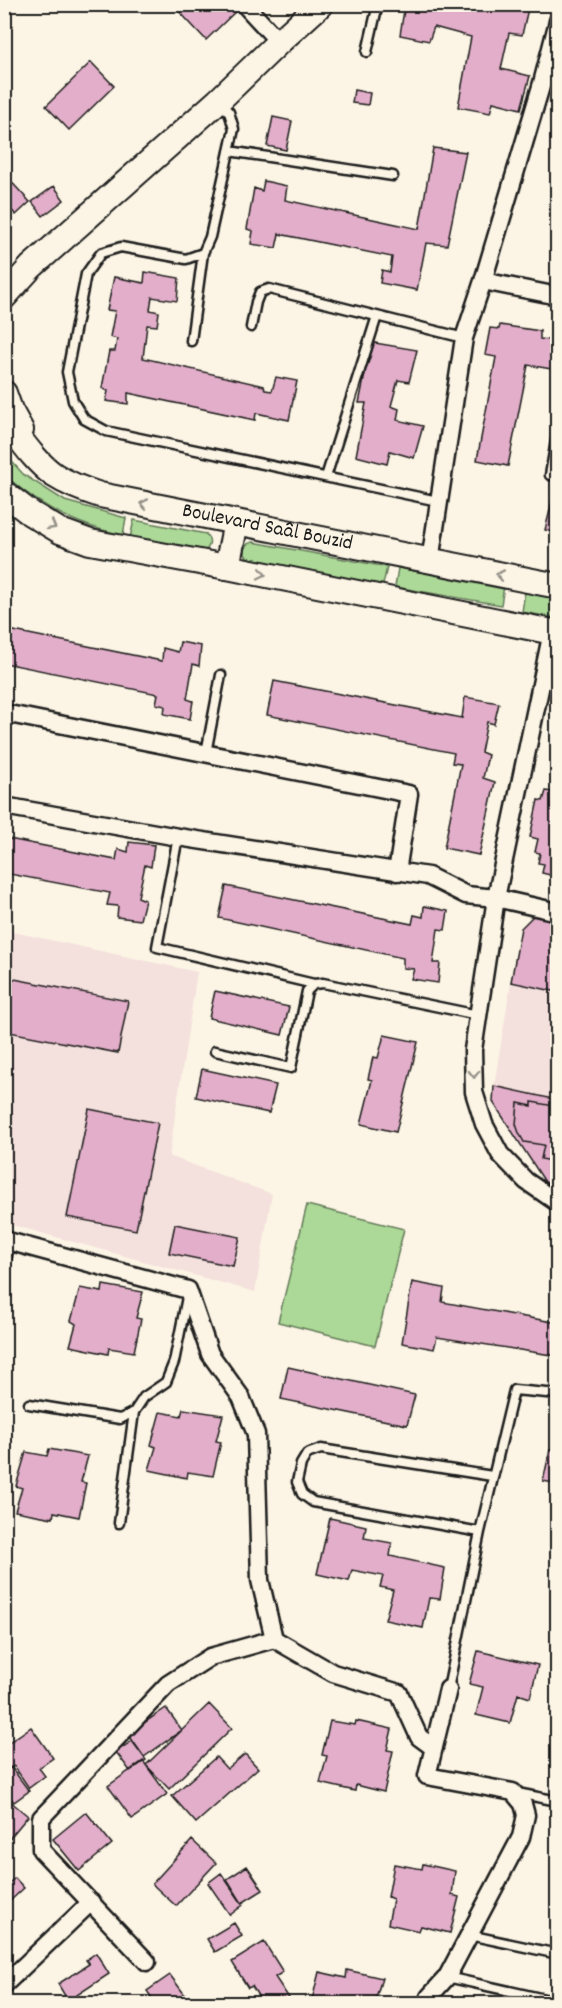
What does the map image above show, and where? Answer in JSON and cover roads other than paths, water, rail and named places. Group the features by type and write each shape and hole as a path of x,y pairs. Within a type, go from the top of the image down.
{"main road":[{"path":"4,297 31,267 218,101 321,4"},
{"path":"4,279 31,267"},
{"path":"4,393 10,410 36,458"},
{"name":"Boulevard Saâl Bouzid","path":"4,418 52,474 76,487 100,495 558,586"},
{"path":"4,493 50,525 90,542 555,633"},
{"path":"226,567 236,522"}],"street":[{"path":"244,4 279,42"},
{"path":"430,561 464,338 542,83 558,21"},
{"path":"483,280 558,296"},
{"path":"555,633 496,898 473,1050 474,1092 484,1124 500,1154 526,1181 558,1203"},
{"path":"4,713 409,794 397,872"},
{"path":"4,806 178,837 428,876 466,895 496,898 558,912"},
{"path":"7,1241 189,1290 210,1354 241,1397 256,1434 260,1580 274,1639"},
{"path":"147,1962 41,1850 41,1818 168,1684 210,1657 274,1639 333,1673 399,1693 419,1737 434,1748"},
{"path":"427,2004 429,1997 447,1977 521,1837 526,1815 523,1804 513,1792 427,1776 448,1689"},
{"path":"4,1985 91,1902"}],"lane":[{"path":"367,52 378,4"},
{"path":"191,342 203,253 210,237 234,129 229,112 218,101"},
{"path":"229,151 393,176"},
{"path":"203,253 186,259 122,247 101,253 86,274 67,372 73,401 84,418 106,431 438,501"},
{"path":"251,327 260,292 269,289 464,338"},
{"path":"326,477 377,316"},
{"path":"550,475 558,429"},
{"path":"206,753 221,675"},
{"path":"178,837 158,947 314,984 323,983 478,1016"},
{"path":"215,1052 291,1068 308,991 314,984"},
{"path":"4,1270 7,1241"},
{"path":"118,1523 134,1412 144,1397 166,1382 174,1362 189,1290"},
{"path":"448,1689 492,1476 514,1390 558,1394"},
{"path":"29,1404 120,1419 134,1412"},
{"path":"480,1532 313,1502 302,1494 297,1482 301,1464 307,1454 321,1449 492,1476"},
{"path":"513,1792 558,1801"},
{"path":"469,1935 558,1954"},
{"path":"447,1977 552,2002"}]}
